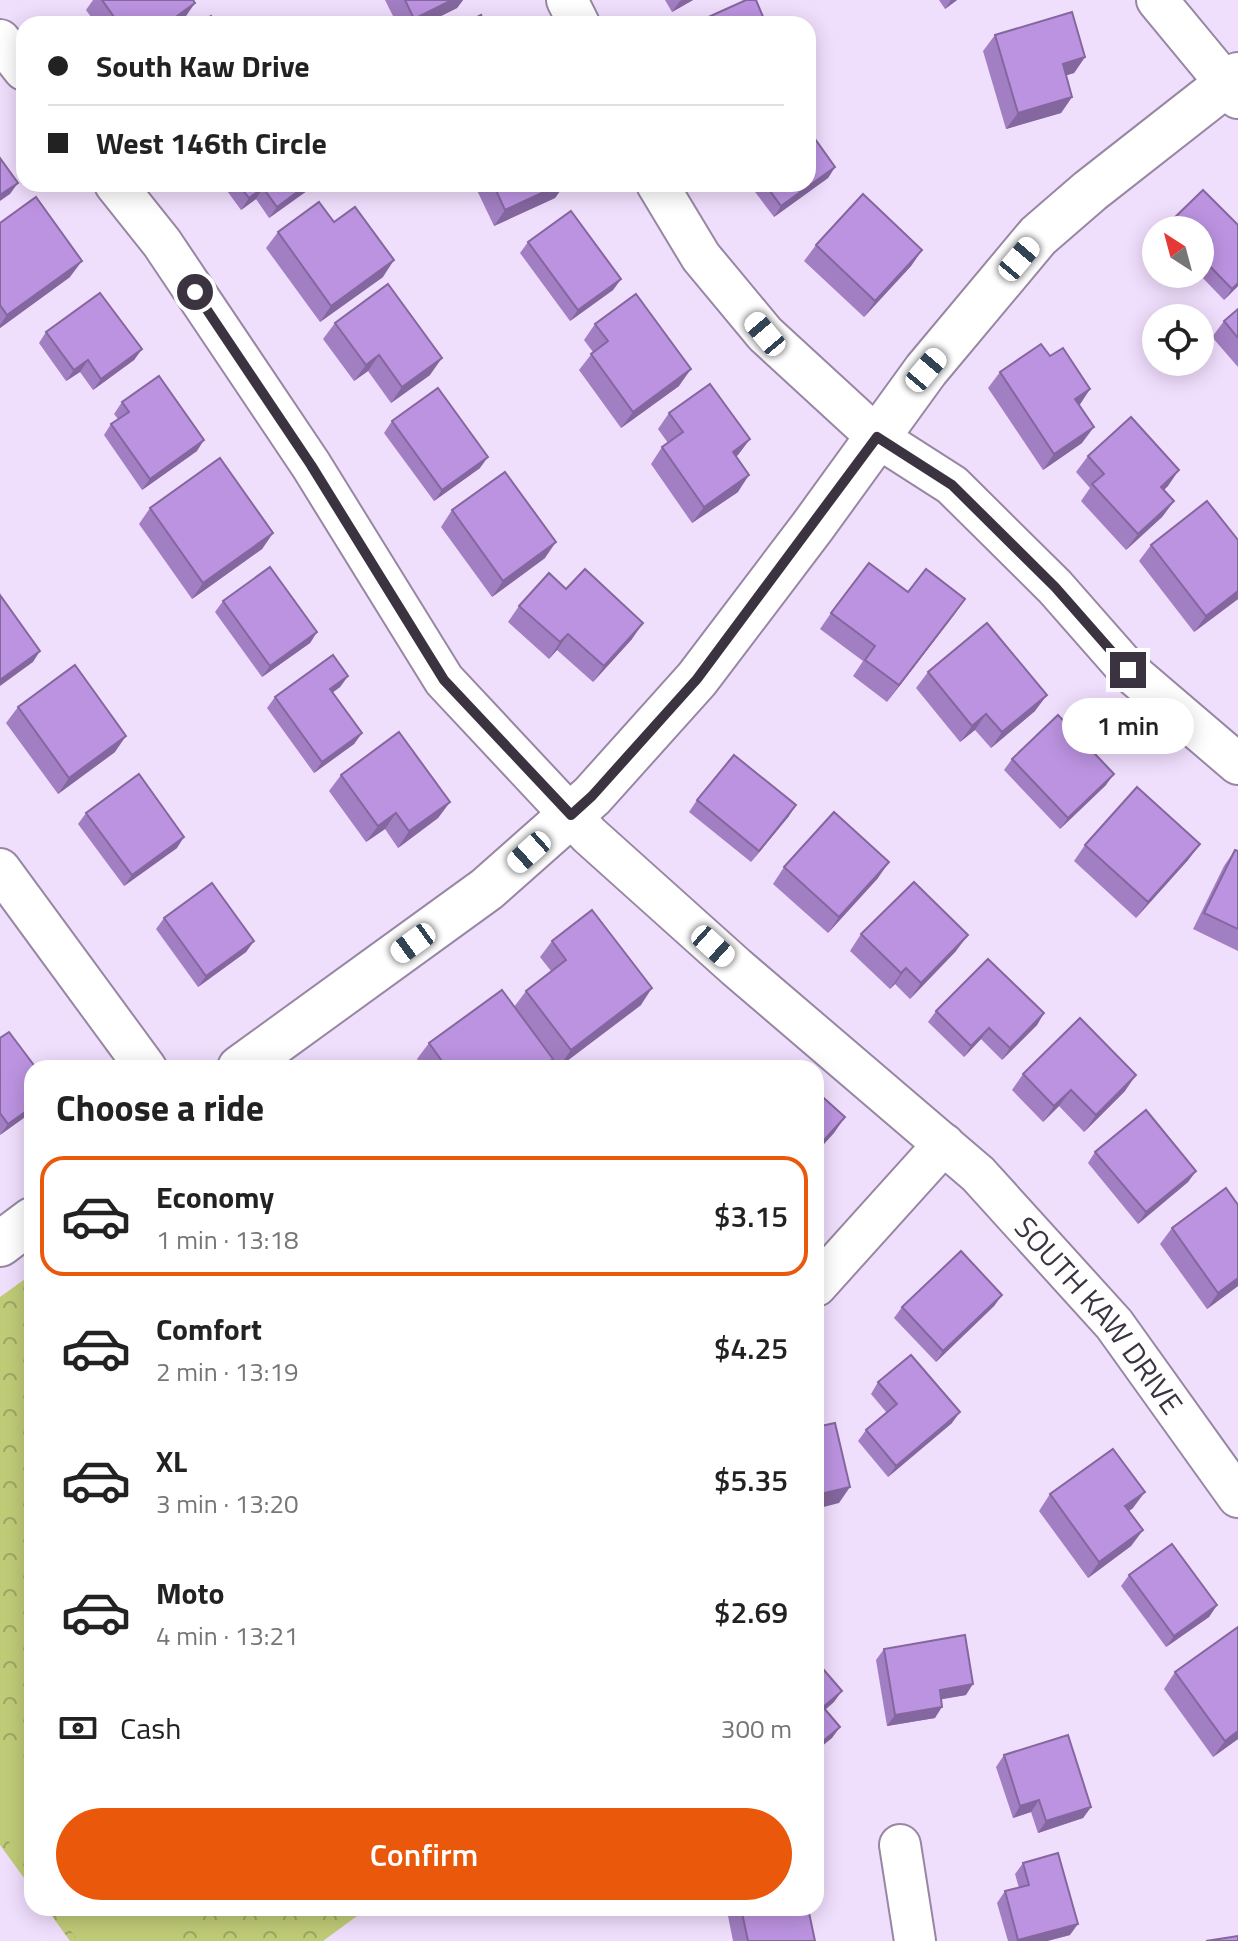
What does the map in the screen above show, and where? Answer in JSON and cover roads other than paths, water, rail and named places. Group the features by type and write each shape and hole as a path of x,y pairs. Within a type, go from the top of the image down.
{"street":[{"path":"251,1060 487,889 592,796 697,679 926,370 1038,236 1090,191 1234,85 1157,0"},
{"path":"0,40 16,60"},
{"name":"SOUTH KAW DRIVE","path":"121,192 162,243 311,465 444,680 589,835 736,967 978,1174 1114,1324 1238,1497"},
{"path":"662,192 701,257 765,334 877,437 952,485 1055,587 1128,670 1238,764"},
{"path":"0,869 140,1060"},
{"path":"824,1277 944,1144"},
{"path":"0,1244 24,1226"},
{"path":"900,1845 915,1941"}]}
